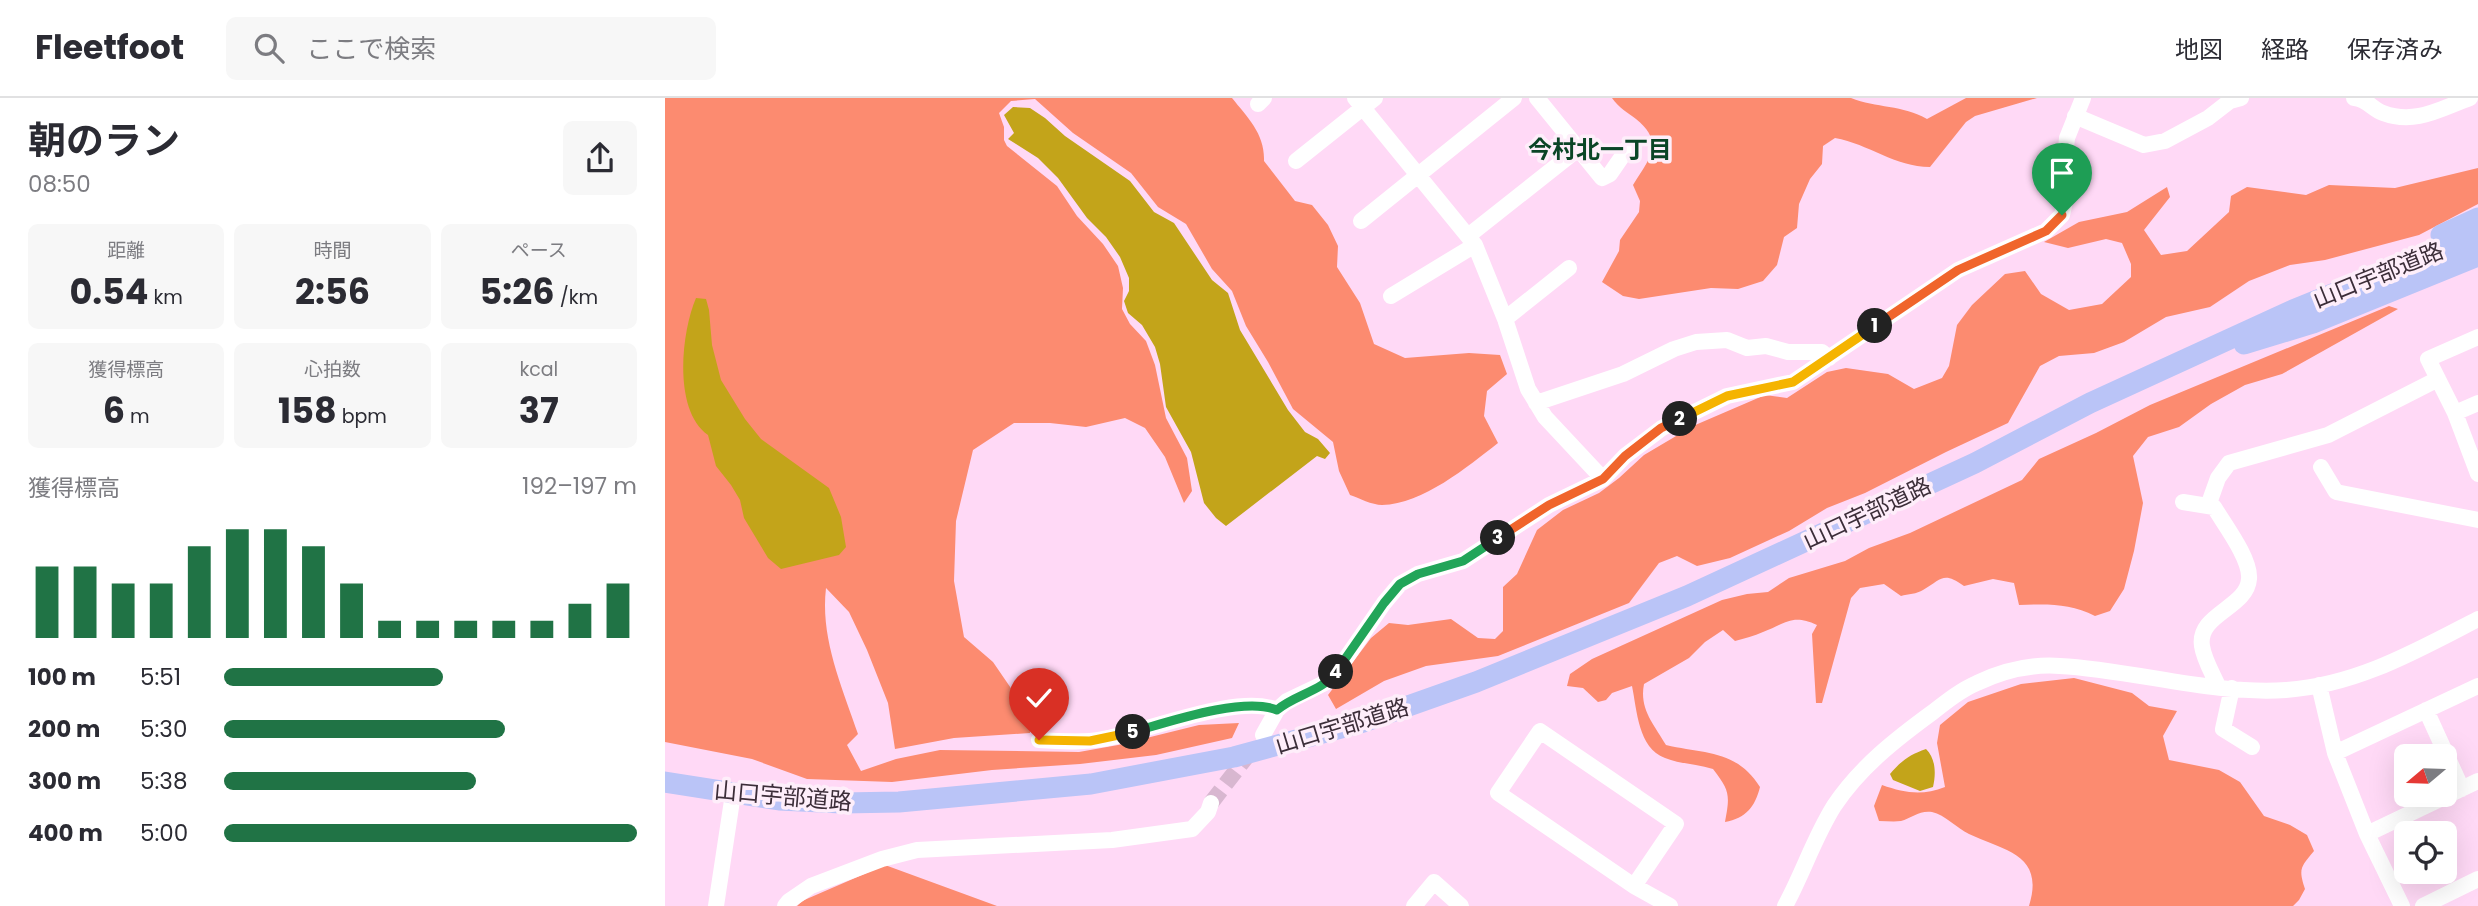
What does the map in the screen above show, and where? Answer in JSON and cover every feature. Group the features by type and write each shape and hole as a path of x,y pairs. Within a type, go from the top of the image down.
{"main road":[{"path":"2293,310 2350,277 2478,218"},
{"name":"山口宇部道路","path":"665,782 779,800 899,802 1091,784 1234,757 1299,740 1420,702 1590,637 1699,591 1975,463 2090,403 2293,310 2478,235"},
{"name":"山口宇部道路","path":"1975,463 2093,415 2242,345 2393,279 2478,247"},
{"path":"2242,345 2313,323 2478,256"}],"street":[{"path":"1361,221 1514,98"},
{"path":"1537,98 1602,178 1611,174 1630,145"},
{"path":"1263,735 1277,710 1287,701 1331,680 1400,584 1418,574 1463,561 1549,505 1603,479 1625,456 1661,428 1727,396 1793,382 1958,270 2046,231 2062,215 2066,197 2064,169 2067,138 2083,98"},
{"path":"2075,116 2144,145 2165,141 2208,118 2230,101 2241,98"},
{"path":"2354,98 2363,99 2379,112 2412,119 2470,98"},
{"path":"1296,161 1364,101 1416,175 1472,240 1505,319 1528,389 1545,417 1603,479"},
{"path":"1391,296 1472,240 1579,149"},
{"path":"1505,319 1569,268"},
{"path":"2478,337 2428,359 2455,414 2478,474"},
{"path":"1537,403 1623,374 1674,349 1696,342 1727,340 1747,348 1766,346 1788,352 1822,352 1829,358"},
{"path":"2208,506 2218,478 2229,463 2328,435 2438,379"},
{"path":"2455,414 2478,403"},
{"path":"2321,467 2336,492 2478,520"},
{"path":"2183,502 2214,507 2244,558 2249,581 2241,595 2208,625 2203,634 2204,652 2225,687 2223,729 2252,747"},
{"path":"1785,906 1821,829 1851,783 1871,761 1909,730 1974,684 2014,670 2058,666 2225,687 2286,690 2356,677 2397,662 2478,619"},
{"path":"2319,685 2335,753 2367,834 2402,906"},
{"path":"2335,753 2478,685"},
{"path":"1039,740 1107,739 1184,718 1253,704 1277,710"},
{"path":"2426,710 2462,789"},
{"path":"1634,886 1675,824 1540,732 1498,793 1634,886 1670,906"},
{"path":"2367,834 2478,782"},
{"path":"716,906 733,794"},
{"path":"785,906 811,886 882,859 917,850 1112,840 1192,829 1208,812 1211,803"},
{"path":"2423,906 2478,879"},
{"path":"1414,906 1434,882 1461,906"}],"shaded area":[{"path":"665,98 1232,98 1259,134 1264,161 1295,201 1312,205 1328,225 1338,246 1337,267 1360,303 1374,344 1405,358 1469,353 1500,355 1507,374 1487,391 1484,416 1498,443 1444,483 1413,498 1382,505 1350,495 1339,471 1333,442 1293,409 1246,326 1232,291 1212,269 1186,224 1158,207 1131,173 1073,133 1035,99 1011,101 999,113 1007,146 1057,186 1077,216 1103,244 1118,266 1123,288 1122,309 1130,324 1146,341 1155,365 1166,418 1187,458 1192,491 1184,503 1165,457 1145,428 1125,418 1086,427 1014,423 973,450 956,521 954,581 964,637 993,662 1030,716 1030,733 954,738 895,749 888,703 867,650 849,612 826,588 829,644 858,734 847,745 861,771 896,759 940,750 1079,752 1199,725 1239,723 1232,738 1156,755 892,782 807,779 752,759 665,742"},
{"path":"1612,98 1851,98 1909,111 1927,119 1966,98 2037,98 1975,116 1966,122 1930,167 1905,163 1835,138 1823,146 1822,164 1810,179 1799,204 1797,228 1784,237 1777,265 1763,281 1738,289 1711,288 1639,299 1623,296 1602,282 1619,251 1620,240 1639,212 1640,201 1633,185 1648,159 1652,144 1645,128"},
{"path":"1013,107 1030,108 1045,118 1065,136 1130,181 1154,212 1174,223 1212,280 1228,293 1240,330 1288,410 1305,432 1318,439 1330,453 1325,459 1317,456 1226,526 1216,518 1204,503 1191,452 1166,407 1155,347 1142,325 1128,313 1124,301 1129,291 1129,278 1120,257 1058,178 1038,158 1008,139 1014,133 1004,115"},
{"path":"2478,168 2478,204 2419,235 2325,260 2290,265 2249,281 2210,307 2166,317 2124,342 2094,353 2059,356 2040,366 2008,423 1865,493 1827,508 1789,531 1730,558 1697,566 1677,556 1659,563 1629,603 1498,656 1426,666 1384,681 1336,709 1328,695 1371,638 1389,623 1408,625 1451,619 1478,638 1495,639 1503,631 1503,587 1517,574 1537,530 1563,510 1599,493 1644,455 1693,426 1765,395 1787,398 1827,372 1846,368 1888,374 1914,389 1942,378 1949,366 1957,325 1972,305 2005,274 2025,271 2041,294 2069,310 2102,304 2131,277 2131,264 2122,243 2106,239 2068,248 2044,242 2079,222 2127,212 2167,187 2170,197 2144,230 2161,255 2187,251 2229,212 2231,196 2247,187 2306,195 2329,185 2395,188"},
{"path":"696,298 706,299 712,345 721,380 745,419 761,439 829,488 841,517 846,547 839,555 781,569 768,558 744,518 740,500 716,466 708,435 697,424 689,408 685,390 684,350"},
{"path":"2389,306 2398,309 2282,374 2245,385 2211,404 2179,427 2148,437 2133,456 2143,503 2134,551 2124,589 2110,611 2095,616 2067,607 2019,605 2014,583 1993,579 1964,586 1943,578 1921,591 1901,596 1884,584 1860,588 1851,598 1822,703 1816,703 1812,634 1817,625 1801,620 1789,621 1735,641 1723,630 1705,642 1689,658 1644,684 1646,709 1666,745 1707,752 1730,760 1751,775 1760,787 1752,806 1739,818 1725,822 1727,794 1713,769 1665,758 1649,746 1640,727 1632,686 1612,693 1606,700 1598,702 1583,688 1567,686 1570,674 1592,659 1722,600 1768,592 1789,578 1845,561 1869,548 1910,533 2022,480 2039,459 2150,405"},
{"path":"2074,678 2132,693 2149,706 2177,711 2163,736 2169,760 2219,770 2240,782 2264,816 2290,825 2307,835 2314,851 2302,868 2305,889 2293,906 2029,906 2031,875 2027,865 2008,851 1969,834 1932,812 1920,813 1901,821 1879,821 1874,806 1882,785 1913,792 1929,792 1945,787 1937,743 1940,725 1968,702 2021,684"},
{"path":"1926,749 1932,757 1934,767 1933,787 1920,791 1893,780 1890,774 1898,765"},
{"path":"885,865 997,906 797,906 802,901"}],"tunnel":[{"path":"1211,803 1251,751"}],"district":[{"name":"今村北一丁目","path":"1600,150"}],"route":[{"path":"1039,740 1107,739 1184,718 1253,704 1277,710 1287,701 1331,680 1400,584 1418,574 1463,561 1549,505 1603,479 1625,456 1661,428 1727,396 1793,382 1958,270 2046,231 2062,215"}]}
